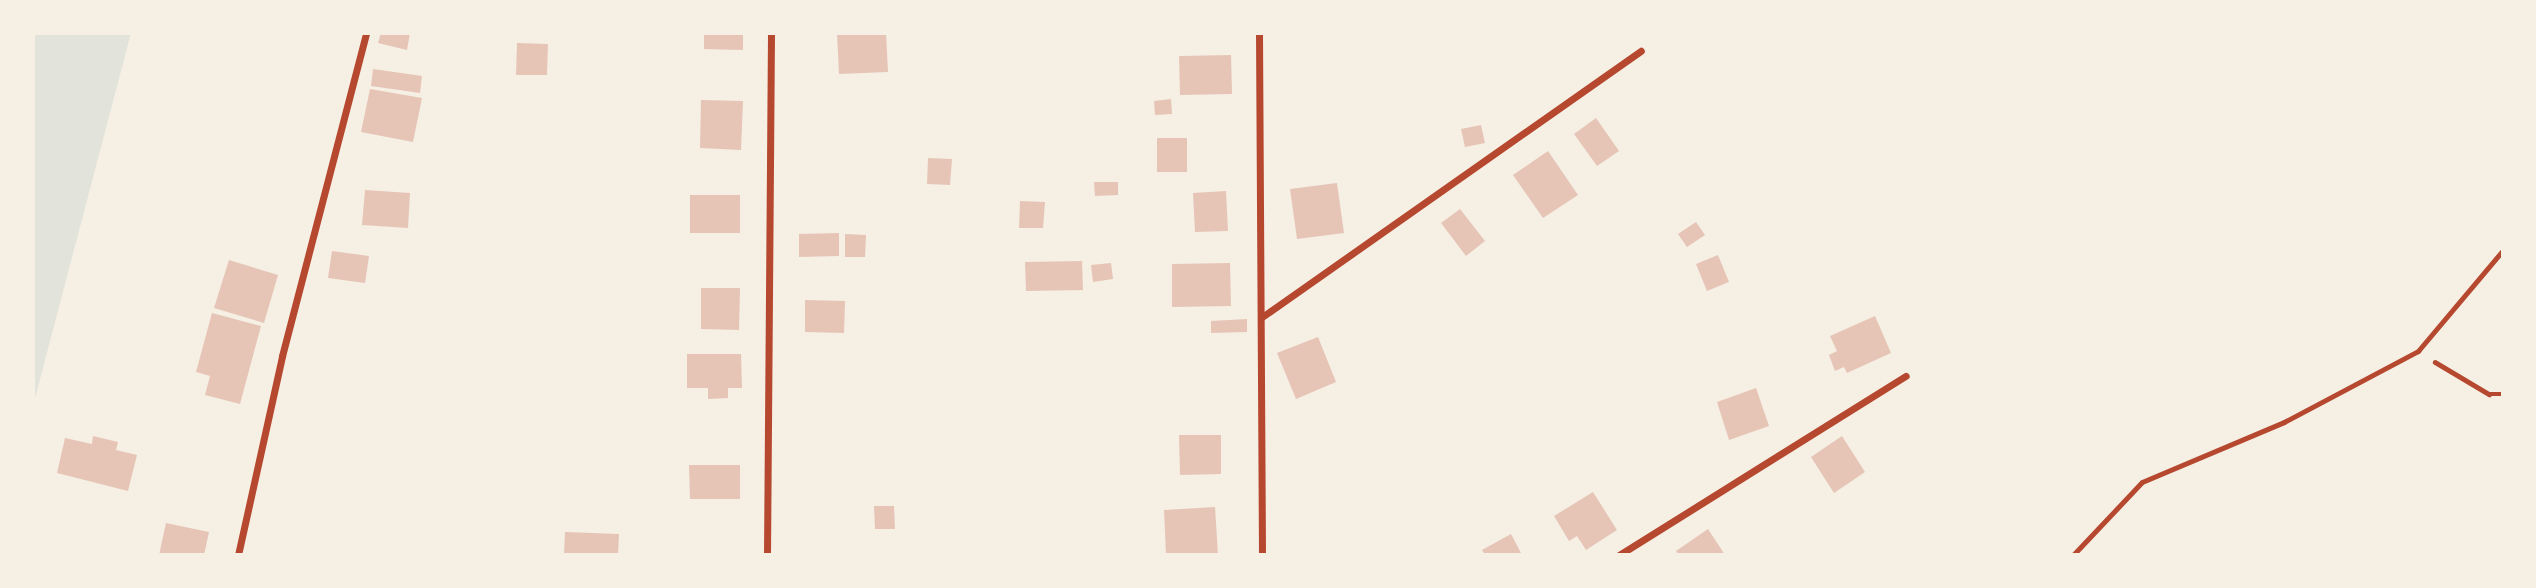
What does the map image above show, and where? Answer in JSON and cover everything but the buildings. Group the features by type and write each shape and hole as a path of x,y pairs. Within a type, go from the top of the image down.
{"street":[{"path":"238,555 282,356 366,33"},
{"path":"767,555 771,33"},
{"path":"1259,33 1262,555"},
{"path":"1262,317 1641,51"},
{"path":"1619,555 1906,376"}],"lane":[{"path":"2073,555 2142,482 2284,422 2418,351 2503,250"}],"path":[{"path":"2418,351 2489,394 2503,394"}],"shaded area":[{"path":"33,33 131,33 33,406"}]}
